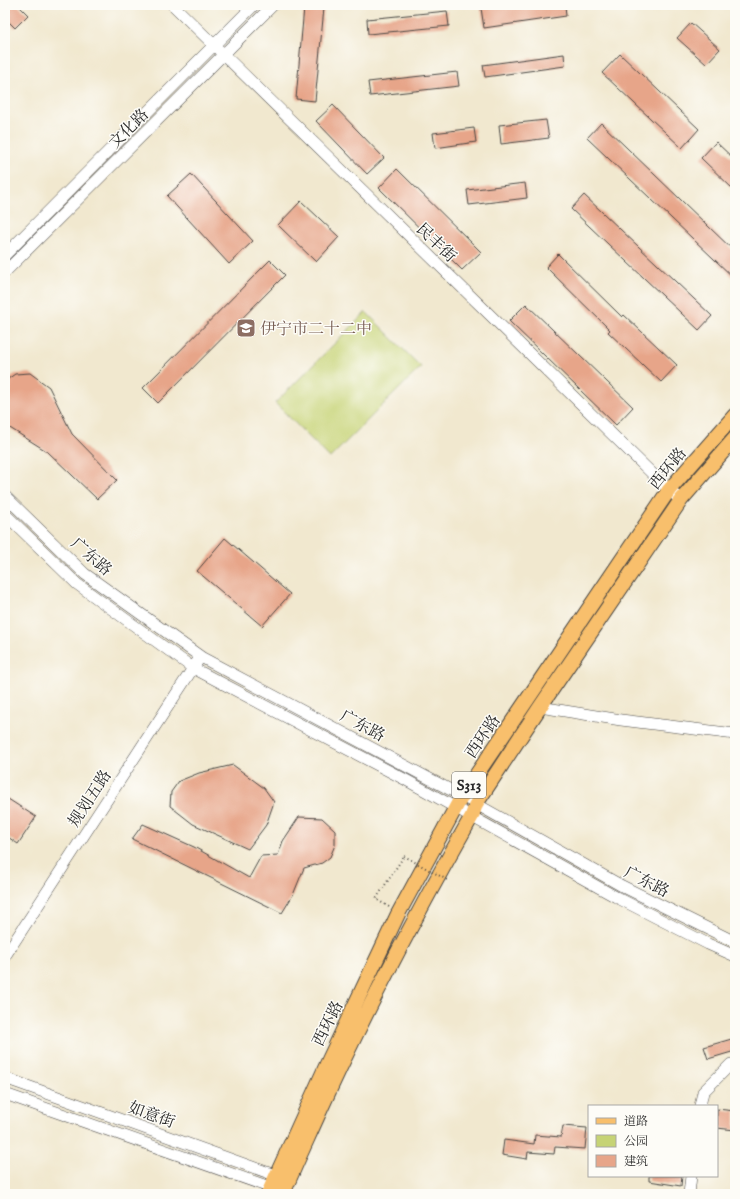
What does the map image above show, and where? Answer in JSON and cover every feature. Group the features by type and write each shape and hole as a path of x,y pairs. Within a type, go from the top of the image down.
{"main road":[{"name":"西环路","path":"271,1185 398,914 459,802 669,490 735,415"},
{"name":"西环路","path":"285,1189 340,1067 379,987 412,921 474,810 540,707 681,500 735,438"}],"street":[{"name":"民丰街","path":"173,5 669,490 681,500"},
{"name":"文化路","path":"5,255 254,5"},
{"name":"文化路","path":"5,272 273,5"},
{"name":"广东路","path":"5,496 85,574 201,657 459,802 735,942"},
{"name":"广东路","path":"5,514 77,584 193,668 459,802"},
{"name":"规划五路","path":"5,956 201,657"},
{"path":"540,707 621,720 735,734"},
{"name":"广东路","path":"474,810 616,897 708,944 735,956"},
{"path":"700,1105 703,1092 731,1064 735,1064"},
{"name":"如意街","path":"5,1078 271,1185"},
{"name":"如意街","path":"5,1094 285,1189"},
{"path":"689,1194 691,1177"}],"path":[{"path":"376,899 404,856 449,881"}],"green space":[{"path":"366,312 421,367 330,458 275,403"}],"building":[{"path":"5,5 18,5 28,15 15,28 5,18"},
{"path":"502,5 565,5 566,16 484,28 481,8"},
{"path":"304,7 324,8 315,101 296,99"},
{"path":"447,11 449,26 368,34 367,19"},
{"path":"691,23 720,49 706,64 677,38"},
{"path":"564,54 565,66 485,77 483,65"},
{"path":"620,54 699,129 682,148 602,73"},
{"path":"457,72 459,86 370,96 368,82"},
{"path":"333,105 384,158 367,174 316,121"},
{"path":"546,120 549,138 501,144 499,125"},
{"path":"601,123 735,252 735,279 587,138"},
{"path":"474,128 476,142 435,148 433,133"},
{"path":"716,142 735,160 735,191 701,158"},
{"path":"397,169 481,252 462,270 379,188"},
{"path":"191,174 253,241 229,264 167,196"},
{"path":"525,183 527,198 469,205 467,190"},
{"path":"584,195 712,316 699,330 571,209"},
{"path":"301,201 339,237 316,262 278,225"},
{"path":"558,254 622,317 624,315 677,365 661,382 608,332 610,330 546,267"},
{"path":"270,260 285,275 158,403 143,388"},
{"path":"526,304 633,407 616,425 509,321"},
{"path":"30,373 49,387 72,434 117,480 97,499 48,452 5,425 5,381 15,374"},
{"path":"225,538 290,594 262,626 197,571"},
{"path":"233,765 264,788 274,802 266,825 248,849 193,824 170,806 171,792 179,781 199,773"},
{"path":"5,797 36,817 18,844 5,835"},
{"path":"299,817 322,818 335,830 335,845 330,857 322,863 304,868 293,895 282,913 132,839 143,824 194,847 249,878 261,856 278,855 283,841"},
{"path":"735,1038 735,1051 708,1059 704,1047"},
{"path":"718,1109 735,1111 735,1130 718,1128"},
{"path":"563,1126 587,1128 585,1149 555,1147 554,1154 528,1152 527,1159 502,1155 504,1140 534,1144 535,1135 561,1137"},
{"path":"649,1177 682,1177 681,1186 649,1181"}],"place":[{"name":"伊宁市二十二中","path":"246,328"}]}
